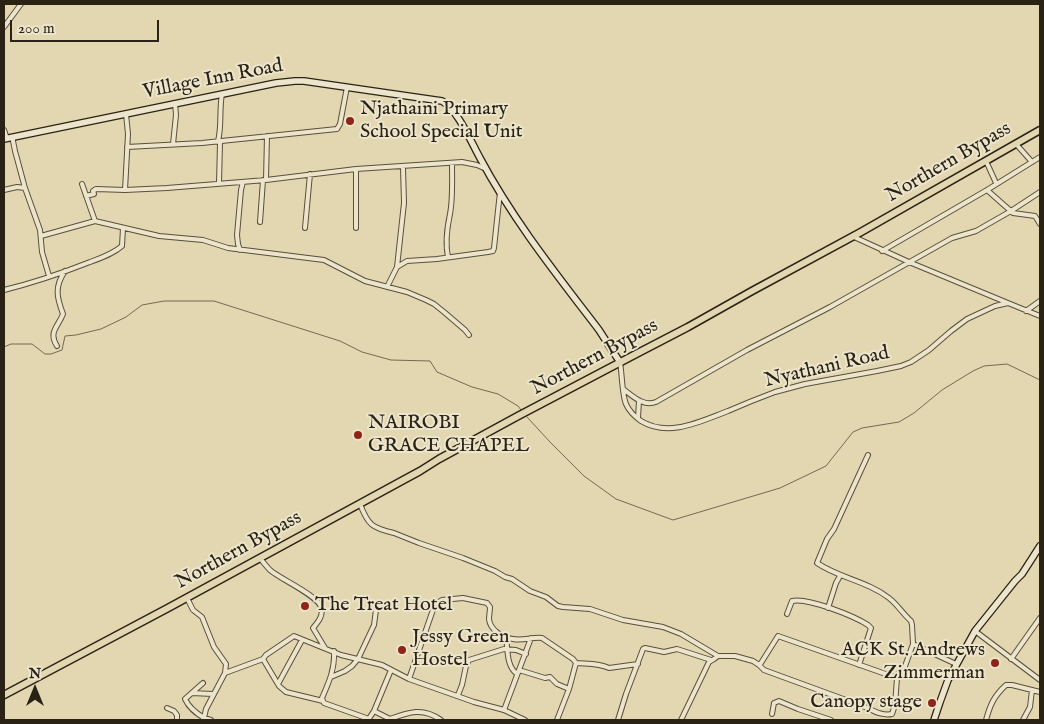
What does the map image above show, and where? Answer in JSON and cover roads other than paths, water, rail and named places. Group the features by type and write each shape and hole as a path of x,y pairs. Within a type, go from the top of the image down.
{"main road":[{"name":"Northern Bypass","path":"4,695 688,327 1040,130"}],"street":[{"path":"4,27 20,4"},
{"name":"Village Inn Road","path":"8,138 175,103 295,81 438,100 453,110 486,169 536,247 600,332 620,362"},
{"path":"127,147 218,141 337,129 340,124 347,87"},
{"path":"219,183 220,143 218,141 222,94"},
{"path":"173,144 176,115 175,103"},
{"path":"125,190 128,134 126,114"},
{"path":"4,130 13,146 41,236 42,252 49,276"},
{"path":"260,222 265,180 266,136"},
{"path":"1016,144 1032,162"},
{"path":"882,251 1040,157"},
{"path":"986,161 996,183"},
{"path":"448,257 446,247 450,213 452,163"},
{"path":"86,196 94,194 93,191 96,189 167,188 265,180 356,169 468,163 486,169"},
{"path":"397,267 404,203 403,167"},
{"path":"356,169 356,228"},
{"path":"305,228 310,174"},
{"path":"240,250 237,235 243,182"},
{"path":"82,184 95,221"},
{"path":"4,190 17,187 25,188"},
{"path":"987,190 1014,213 1034,216 1040,224"},
{"path":"387,286 401,263 493,250 500,192"},
{"path":"623,389 639,401 649,404 656,402 952,238 976,231 1040,192"},
{"path":"41,236 95,221 168,237 204,240 240,250 324,260 365,281 407,292 434,304 469,335"},
{"path":"4,290 26,285 116,251 122,246 123,228"},
{"path":"853,236 882,251 1040,316"},
{"path":"57,346 53,340 53,333 63,314 57,287 65,271"},
{"path":"1026,311 1040,301"},
{"name":"Nyathani Road","path":"638,418 660,428 669,429 691,425 782,390 901,366 919,358 967,319 995,306 1008,303"},
{"path":"620,362 624,400 638,418"},
{"path":"638,418 639,401"},
{"path":"681,720 709,662 718,656 736,656 754,661 764,670 881,714 892,714 895,705 896,678 899,672 904,669 913,644 912,625 889,598 867,585 840,576 818,564 817,561 868,455"},
{"path":"360,504 366,520 375,527 477,564 512,579 524,588 540,594 558,606 590,609 623,620 662,627 681,634 718,656"},
{"path":"934,720 948,680 975,631 1022,574 1040,546"},
{"path":"260,558 270,570 315,599 321,606 322,615 313,628 325,648"},
{"path":"828,608 840,576"},
{"path":"187,598 193,610 202,618 214,647 226,664 226,673 213,694 204,718"},
{"path":"409,679 435,604 463,598 487,603 490,607 489,621 500,634 506,637 513,639 542,638 576,663 595,664 608,668 638,664"},
{"path":"787,614 792,601 801,600 828,608 868,625 871,628 859,665"},
{"path":"330,677 352,666 358,659 374,625 376,610"},
{"path":"1011,659 1040,618"},
{"path":"975,631 1040,680"},
{"path":"226,673 263,659 294,636 342,655 382,665 409,679 443,692 504,710 525,720"},
{"path":"759,665 778,636 896,678"},
{"path":"506,637 509,663 512,670 544,678 550,677 557,684 569,689"},
{"path":"504,710 532,638"},
{"path":"278,684 302,640"},
{"path":"913,644 956,664"},
{"path":"618,720 642,651 645,648 664,652 677,649 711,660"},
{"path":"458,696 466,666 470,660 498,651 516,650 526,654"},
{"path":"323,702 322,698 334,663 334,651"},
{"path":"263,659 278,684 286,692 323,702 369,720 391,670"},
{"path":"557,720 569,689 576,663"},
{"path":"202,683 184,699 194,712 211,720"},
{"path":"986,720 990,704 1006,685 1012,684 1040,692"},
{"path":"1023,720 1030,707 1032,690"},
{"path":"192,693 213,694"},
{"path":"772,714 774,704 779,701 831,720"},
{"path":"167,708 177,714 177,720"},
{"path":"374,711 391,720 412,711 423,712 441,720"}],"waterway":[{"path":"4,347 11,344 32,344 45,354 51,354 62,350 65,336 101,329 126,317 142,305 164,301 214,301 340,341 362,352 391,360 430,361 437,372 472,387 498,394 518,406 521,410"},
{"path":"527,417 584,476 616,499 673,520 780,488 826,466 853,432 862,428 899,422 914,413 942,390 984,366 1007,364 1040,380"}],"place":[{"name":"Njathaini Primary School Special Unit","path":"350,121"},
{"name":"NAIROBI GRACE CHAPEL","path":"358,435"},
{"name":"The Treat Hotel","path":"305,606"},
{"name":"Jessy Green Hostel","path":"402,650"},
{"name":"ACK St. Andrews Zimmerman","path":"995,663"},
{"name":"Canopy stage","path":"932,703"}]}
